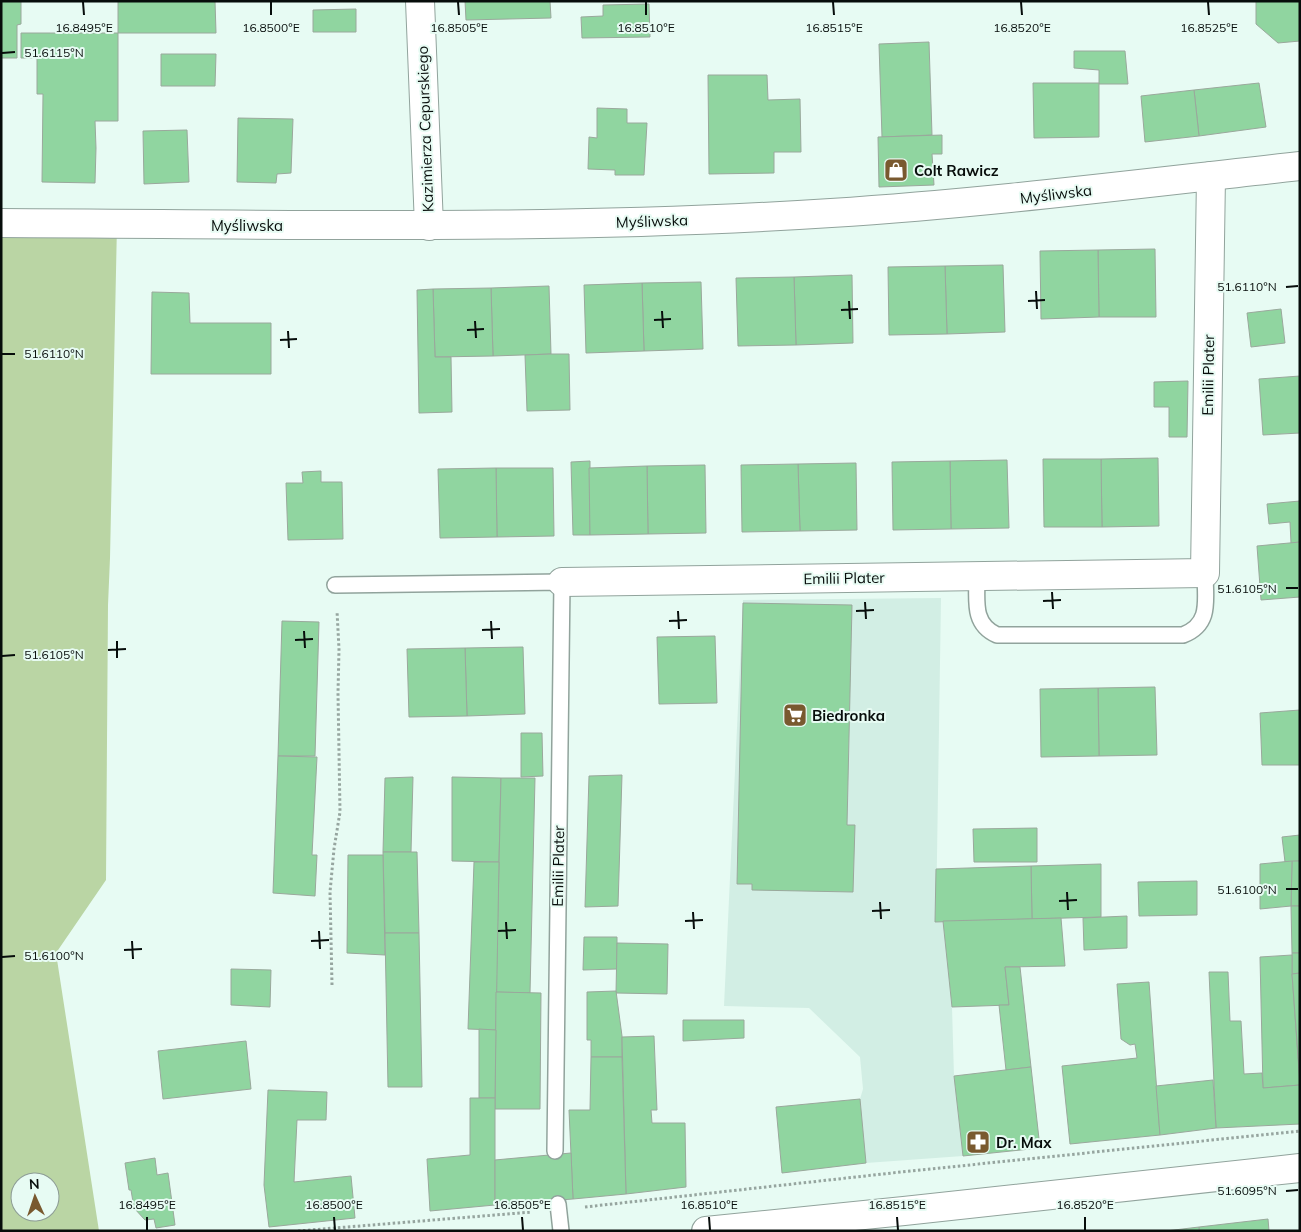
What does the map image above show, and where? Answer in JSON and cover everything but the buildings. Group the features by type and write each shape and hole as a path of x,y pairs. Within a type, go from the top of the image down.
{"street":[{"name":"Kazimierza Cepurskiego","path":"420,1 429,226"},
{"name":"Myśliwska","path":"1,223 429,226 638,222 830,213 1008,199 1300,166"},
{"name":"Emilii Plater","path":"562,582 1204,573 1212,176"},
{"path":"706,1231 1300,1168"}],"lane":[{"name":"Emilii Plater","path":"977,577 979,618 989,632 997,635 1183,635 1198,627 1205,612 1204,573"},
{"name":"Emilii Plater","path":"335,585 562,582 555,1151"},
{"path":"559,1207 560,1231"}],"path":[{"path":"332,985 330,892 340,812 339,649 335,585"},
{"path":"298,1231 559,1207 1300,1131"}],"shaded area":[{"path":"941,598 936,921 943,921 952,1007 954,1076 963,1156 866,1163 860,1099 863,1089 860,1057 809,1008 724,1006 743,600"}],"green space":[{"path":"1,223 117,224 108,605 106,880 56,953 99,1231 1,1231"}],"place":[{"name":"Colt Rawicz","path":"896,170"},
{"name":"Biedronka","path":"795,715"},
{"name":"Dr. Max","path":"978,1142"}]}
